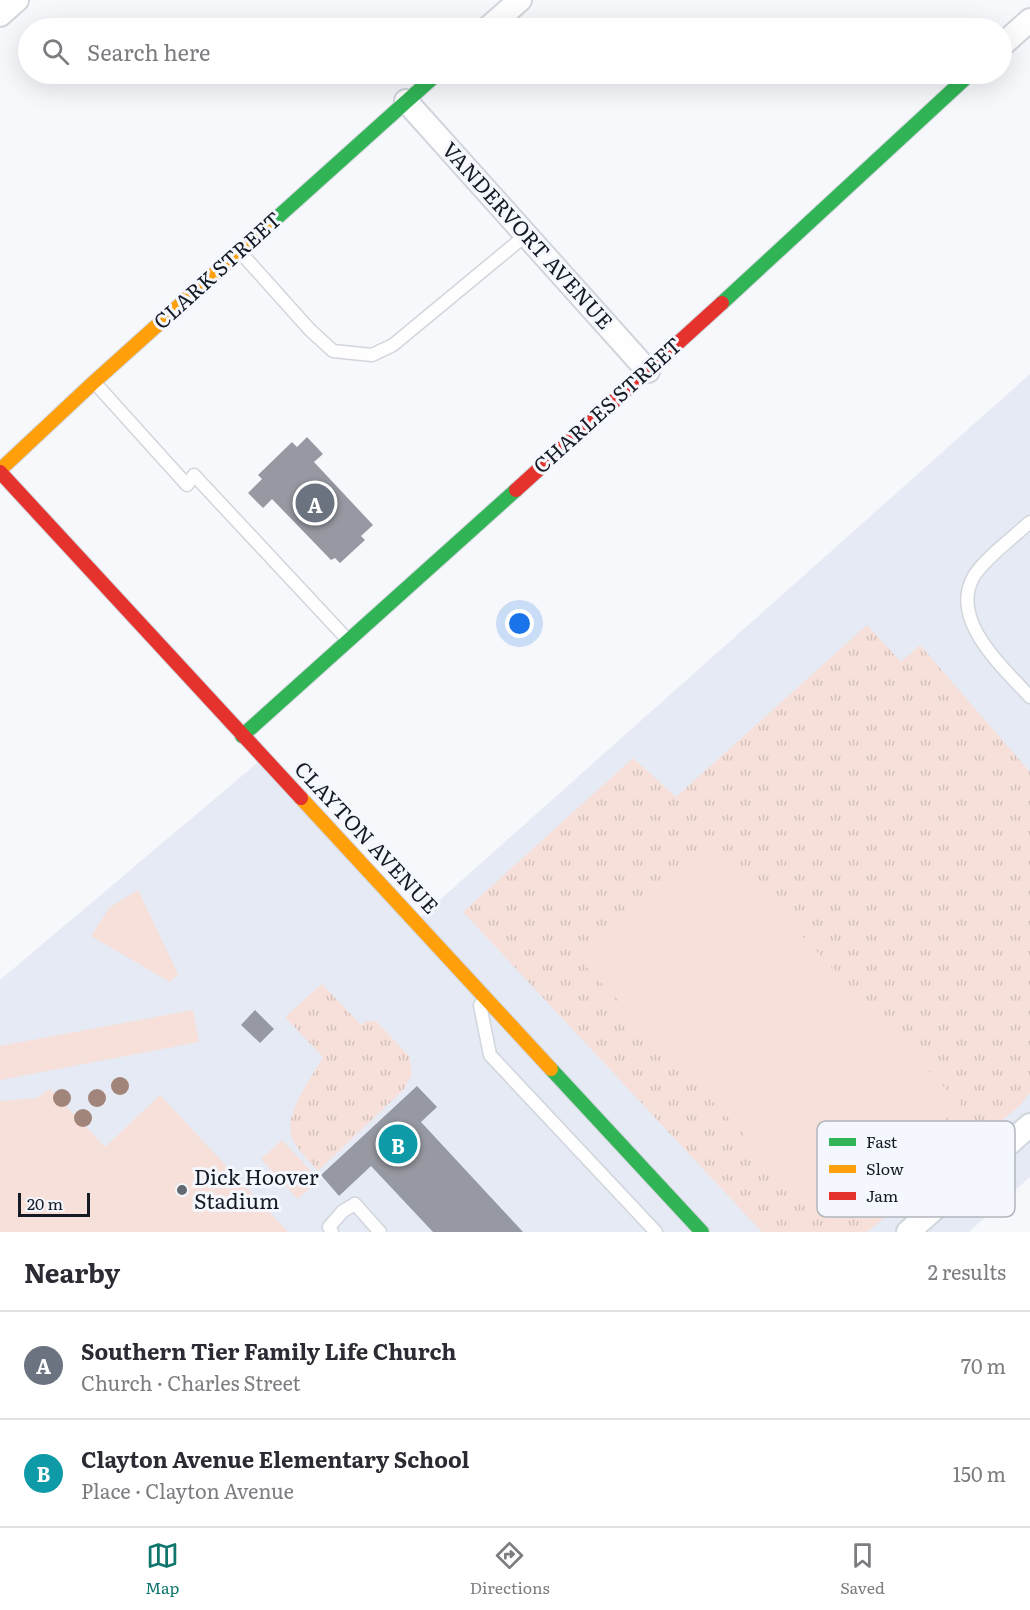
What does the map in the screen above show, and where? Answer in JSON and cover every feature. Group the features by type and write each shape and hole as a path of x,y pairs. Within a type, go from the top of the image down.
{"street":[{"path":"0,15 17,0"},
{"path":"499,18 520,0"},
{"path":"1012,36 1030,20"},
{"name":"CLARK STREET","path":"0,471 94,382 426,84"},
{"name":"CHARLES STREET","path":"242,736 648,371 959,84"},
{"name":"VANDERVORT AVENUE","path":"406,101 648,371"},
{"name":"CLAYTON AVENUE","path":"0,471 242,736 702,1232"},
{"path":"1015,1138 1030,1125"},
{"path":"908,1232 925,1217"}],"lane":[{"path":"240,252 310,330 333,351 372,355 393,345 526,235"},
{"path":"94,382 187,485 194,475 348,639"},
{"path":"1030,522 974,576 966,602 975,630 984,645 1030,697"},
{"path":"477,989 490,1055 656,1232"},
{"path":"332,1232 329,1227 343,1211 355,1204 380,1232"}],"shaded area":[{"path":"1030,374 1030,1177 1015,1191 1015,1121 817,1121 817,1217 986,1217 969,1232 0,1232 0,980 263,758 415,922"}],"green space":[{"path":"867,625 901,662 920,645 1030,772 1030,1093 1002,1121 817,1121 817,1217 886,1217 867,1232 762,1232 463,912 633,758 676,797"},
{"path":"713,841 961,1105 944,1121 817,1121 817,1212 581,961"},
{"path":"138,890 178,974 170,982 91,936 110,907"},
{"path":"322,984 361,1025 366,1021 376,1021 409,1056 412,1074 404,1089 318,1171 302,1153 290,1133 291,1122 299,1099 323,1057 285,1017"},
{"path":"193,1010 199,1042 0,1080 0,1046"},
{"path":"50,1089 105,1147 160,1095 288,1232 0,1232 0,1101 37,1098"},
{"path":"282,1140 319,1180 298,1199 261,1159"},
{"path":"822,1217 842,1217 831,1227"}],"building":[{"path":"307,437 323,454 314,462 373,525 361,536 365,540 340,563 335,558 331,560 272,499 263,508 248,493 262,479 258,475 292,442 297,447"},
{"path":"255,1010 274,1029 260,1043 241,1025"},
{"path":"417,1086 437,1107 421,1122 523,1232 433,1232 371,1166 339,1196 321,1175"}],"traffic: fast":[{"path":"270,224 426,84"},
{"path":"722,303 959,84"},
{"path":"242,736 516,490"},
{"path":"551,1069 702,1232"}],"traffic: slow":[{"path":"0,470 270,224"},
{"path":"301,798 551,1069"}],"traffic: jam":[{"path":"516,490 722,303"},
{"path":"0,472 301,798"}],"place":[{"name":"Southern Tier Family Life Church","path":"315,503"},
{"name":"Clayton Avenue Elementary School","path":"398,1144"},
{"name":"Dick Hoover Stadium","path":"182,1190"}]}
